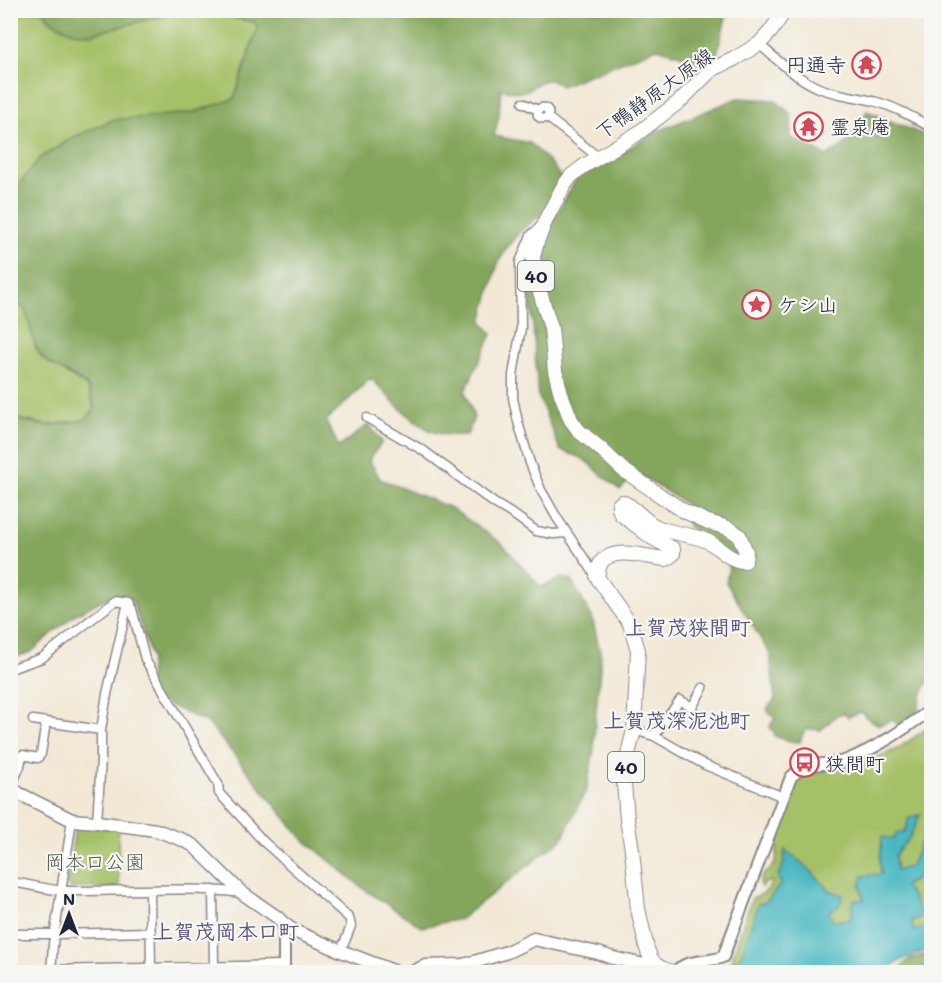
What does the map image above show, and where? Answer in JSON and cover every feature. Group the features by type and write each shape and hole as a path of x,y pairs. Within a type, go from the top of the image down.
{"main road":[{"name":"下鴨静原大原線","path":"597,577 600,565 611,557 635,554 666,559 673,554 673,549 651,537 621,514 619,505 622,502 654,526 703,539 735,560 745,561 746,552 739,535 728,528 692,514 661,496 622,469 579,431 571,420 555,371 551,328 534,264 535,249 544,222 571,176 637,134 680,100 711,70 759,44 771,31 784,10"},
{"name":"40","path":"597,577 630,624 638,654 634,730 627,760 624,792 638,909 647,949 651,959 657,965"},
{"path":"11,787 18,793 72,820 156,831 183,840 194,846 242,893 294,931 396,972"},
{"path":"413,972 426,966 471,963 507,952 534,939 649,966 657,965 663,969 675,971"}],"street":[{"path":"759,44 792,71 819,88 885,104 932,128"},
{"path":"523,103 538,110 546,109 547,117 598,158"},
{"path":"544,222 531,235 520,262 521,328 513,375 513,398 530,463 541,490 597,577"},
{"path":"367,418 424,451 536,531 553,534 567,533"},
{"path":"10,669 42,658 115,601 128,603 134,615 145,659 218,784 219,793 264,842 349,918 351,926 341,951"},
{"path":"97,822 101,730 128,603"},
{"path":"654,736 680,700 692,707 703,688"},
{"path":"675,971 690,962 716,960 723,957 791,777 804,766 831,764 857,756 902,732 932,709"},
{"path":"33,720 101,730"},
{"path":"11,787 22,755 39,758 46,722"},
{"path":"634,730 654,736 705,765 783,797"},
{"path":"72,820 54,934 51,971 151,970 214,966 284,969 284,924"},
{"path":"10,882 62,891 213,890 242,893"},
{"path":"150,890 151,970"},
{"path":"213,890 214,966"},
{"path":"10,934 151,932"},
{"path":"675,971 689,972"}],"green space":[{"path":"43,11 52,22 73,32 90,34 162,16 193,11 208,11 256,23 257,29 234,99 191,113 111,121 73,138 41,157 11,194 11,27 25,12"},
{"path":"43,11 203,11 162,16 91,34 73,32 52,22"},
{"path":"208,11 737,11 726,17 717,54 700,65 678,54 657,48 561,86 548,80 521,92 501,89 499,116 494,136 530,143 553,166 564,182 558,200 520,232 498,263 482,321 492,334 465,391 474,417 467,435 448,435 429,430 405,413 371,378 326,421 339,447 369,424 382,442 369,460 380,479 451,508 502,544 541,587 562,578 571,580 592,617 601,656 594,749 587,788 562,839 460,919 422,927 365,890 301,837 208,723 147,695 151,657 132,600 110,596 74,615 31,652 11,659 11,418 47,426 84,420 95,408 87,386 43,358 33,340 23,307 11,305 11,194 40,158 72,138 112,120 191,113 234,99 257,29 256,23"},
{"path":"738,98 775,100 791,114 791,138 827,156 848,142 867,111 931,138 931,169 924,193 932,196 932,679 923,691 918,715 901,726 892,720 879,725 861,712 848,717 844,713 837,715 821,730 807,729 800,742 787,741 775,736 770,728 775,718 767,709 775,699 770,654 726,582 730,562 688,526 686,504 637,473 620,490 582,458 560,450 538,395 529,294 542,276 540,251 546,232 581,171 596,168 656,132"},
{"path":"10,305 23,307 29,316 34,343 42,358 87,387 94,408 84,420 47,425 11,417"},
{"path":"931,726 931,840 922,840 911,866 896,872 895,855 909,838 919,816 880,857 881,874 860,886 864,901 852,919 833,921 828,911 829,890 808,868 785,850 784,864 779,875 782,884 766,902 740,957 736,960 737,971 764,970 768,972 727,972 732,964 752,898 769,888 772,881 761,887 760,881 764,873 769,871 776,862 778,841 794,782 800,775 812,769 860,765 897,749"},
{"name":"岡本口公園","path":"76,823 118,828 119,888 71,888 66,884"},
{"path":"931,845 931,925 913,932 912,921 922,916 904,886 927,873"},
{"path":"931,953 931,972 895,972 910,959"}],"water":[{"path":"920,815 909,838 895,855 896,871 911,866 922,840 931,840 927,873 904,886 922,916 912,921 913,931 931,925 931,949 894,964 887,972 737,971 736,960 741,956 758,904 766,902 781,884 778,876 784,863 785,850 808,868 829,890 843,895 839,906 829,911 833,921 851,919 854,900 864,900 860,886 863,876 881,874 882,837 893,839 898,832 905,832 909,818"}],"place":[{"name":"円通寺","path":"867,64"},
{"name":"霊泉庵","path":"809,126"},
{"name":"ケシ山","path":"757,304"},
{"name":"狭間町","path":"804,763"}],"district":[{"name":"上賀茂狭間町","path":"688,626"},
{"name":"上賀茂深泥池町","path":"677,719"},
{"name":"上賀茂岡本口町","path":"226,930"}]}
